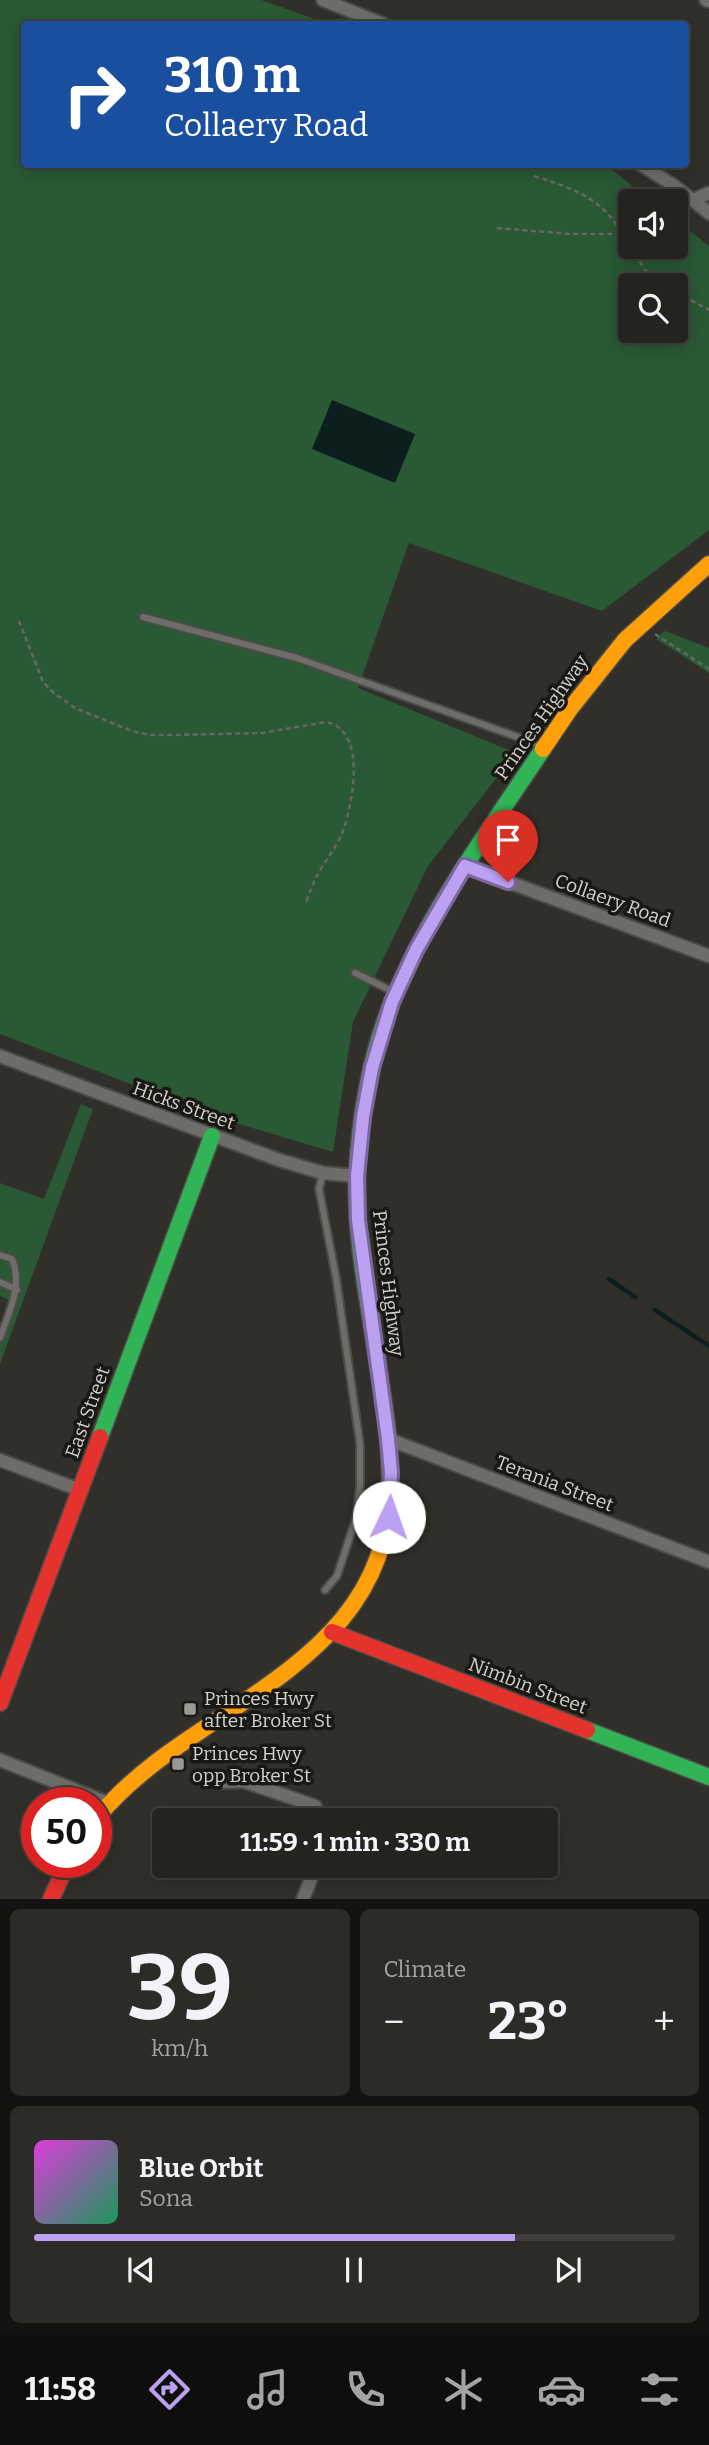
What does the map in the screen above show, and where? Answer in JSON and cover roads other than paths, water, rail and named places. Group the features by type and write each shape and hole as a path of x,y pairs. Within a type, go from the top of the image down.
{"main road":[{"name":"Princes Highway","path":"112,1801 167,1754 306,1656 332,1632 355,1604 379,1558 390,1502 388,1439 362,1256 357,1176 363,1117 372,1068 396,992 416,950 465,866 583,691 617,649 709,564"},
{"name":"East Street","path":"0,1703 212,1136"},
{"name":"Nimbin Street","path":"332,1632 709,1777"},
{"path":"51,1899 61,1878"}],"street":[{"path":"323,0 376,21"},
{"path":"646,168 709,213"},
{"path":"693,201 709,193"},
{"name":"Collaery Road","path":"465,866 709,956"},
{"name":"Hicks Street","path":"0,1056 279,1160 323,1173 357,1176"},
{"name":"Terania Street","path":"388,1439 709,1562"},
{"path":"0,1460 80,1490"},
{"path":"0,1760 66,1787"},
{"path":"223,1782 243,1781 316,1808"},
{"path":"303,1899 311,1878"}],"lane":[{"path":"143,617 296,658 545,746"},
{"path":"355,973 396,992"},
{"path":"323,1173 319,1189 336,1277 360,1444 360,1487 356,1518 338,1576 325,1590"},
{"path":"0,1255 12,1259 17,1271 17,1290 0,1338"},
{"path":"0,1282 17,1290"}],"waterway":[{"path":"609,1279 635,1297"},
{"path":"655,1310 709,1346"}],"place":[{"name":"Princes Hwy after Broker St","path":"190,1709"},
{"name":"Princes Hwy opp Broker St","path":"178,1764"}]}
